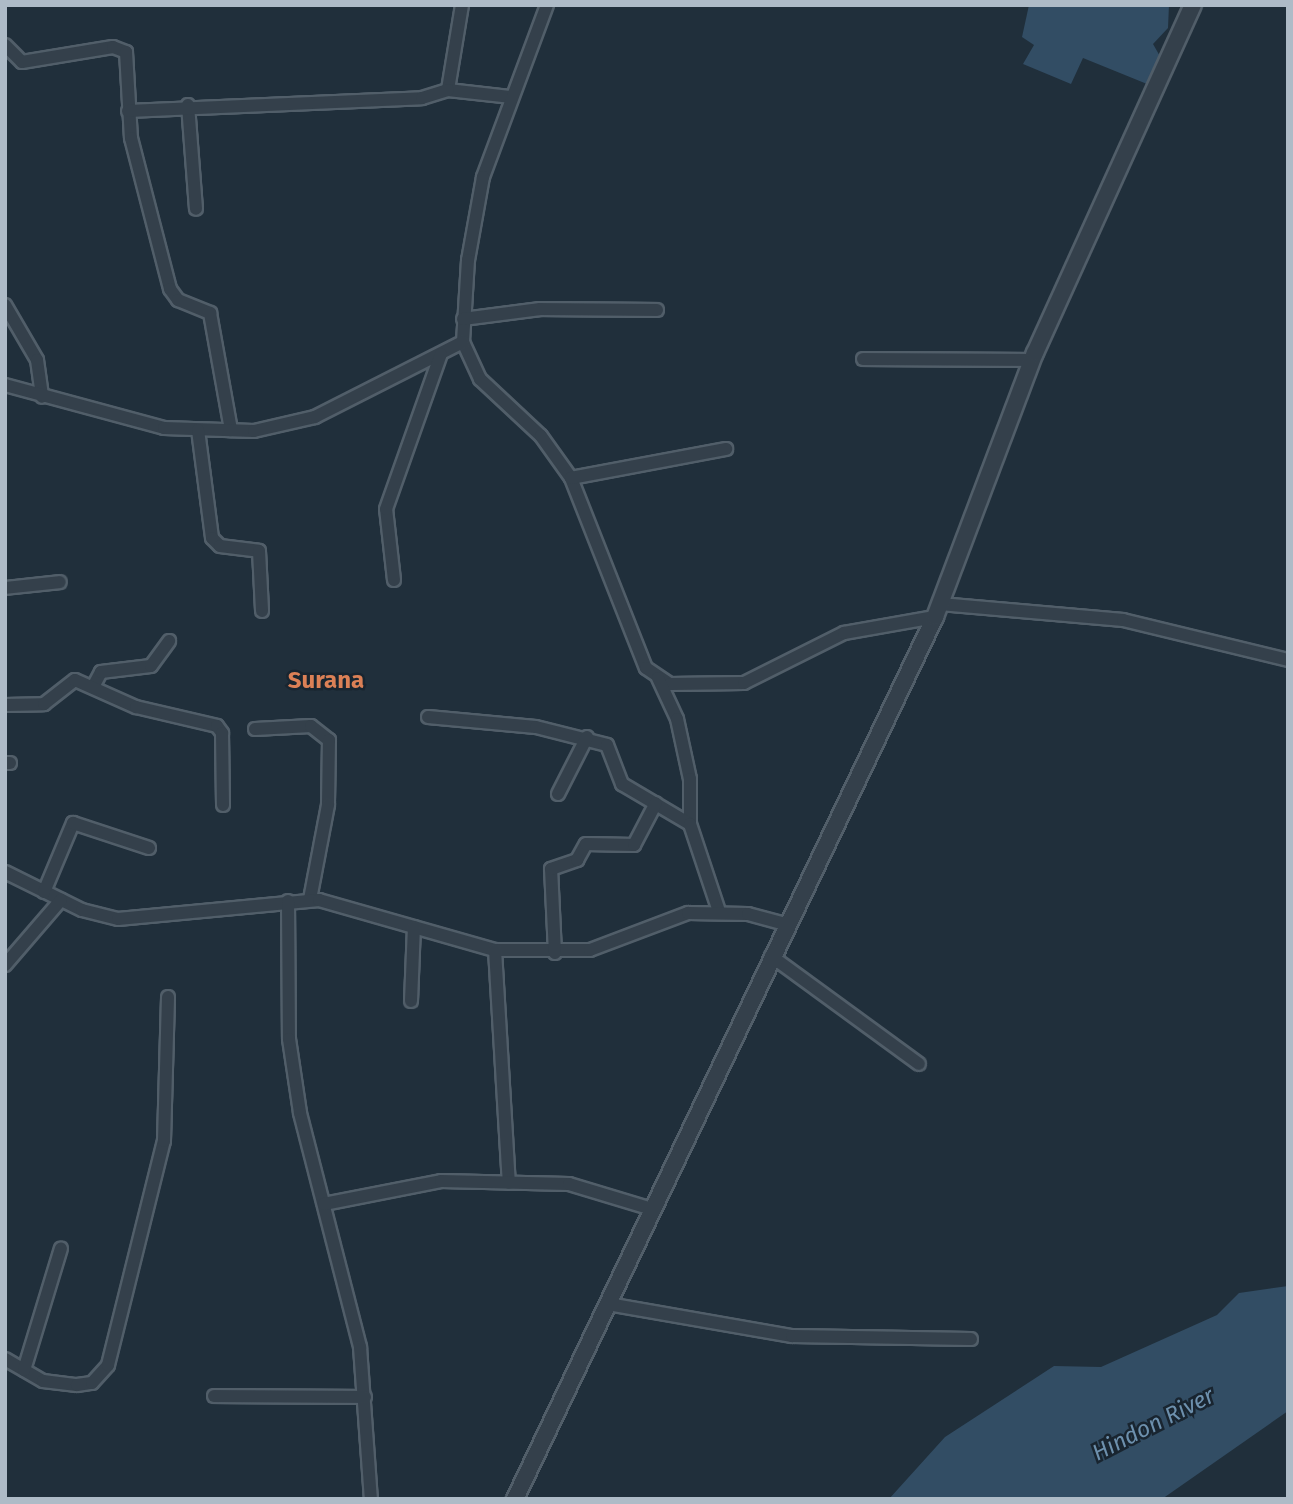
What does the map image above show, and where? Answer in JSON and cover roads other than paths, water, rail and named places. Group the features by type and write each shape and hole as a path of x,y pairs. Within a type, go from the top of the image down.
{"street":[{"path":"448,90 462,5"},
{"path":"547,5 510,97 479,195 463,318 463,342 480,379 541,436 571,478 607,559 636,652 657,678 677,719 690,779 690,824 719,911"},
{"path":"515,1499 608,1304 649,1208 937,610 1033,360 1193,5"},
{"path":"5,45 22,62 121,48 130,64 128,111 170,289 178,300 210,313 231,430"},
{"path":"128,111 188,106 422,98 448,90 510,97"},
{"path":"188,106 196,209"},
{"path":"5,305 37,360 42,397"},
{"path":"463,318 540,309 657,310"},
{"path":"5,385 164,429 231,430 315,417 463,342"},
{"path":"394,580 386,509 441,354"},
{"path":"863,359 1033,360"},
{"path":"198,430 212,538 220,546 259,551 262,611"},
{"path":"571,478 726,449"},
{"path":"5,588 61,582"},
{"path":"657,678 706,688 744,683 844,633 937,610 1123,620 1288,660"},
{"path":"93,687 101,672 151,666 169,642"},
{"path":"5,705 44,704 72,680 136,707 220,728 223,806"},
{"path":"428,717 587,737 611,750 622,784 690,824"},
{"path":"255,729 311,726 329,740 328,805 310,899"},
{"path":"558,794 587,737"},
{"path":"555,953 551,869 577,860 586,844 634,845 656,803"},
{"path":"44,892 73,823 149,848"},
{"path":"5,873 100,916 137,920 310,899 495,950 555,953 590,950 674,916 719,911 785,923"},
{"path":"5,965 61,900"},
{"path":"288,901 289,1040 324,1204 360,1347 371,1499"},
{"path":"411,1001 414,928"},
{"path":"495,950 509,1183"},
{"path":"771,956 919,1064"},
{"path":"5,1359 43,1381 85,1385 107,1365 162,1151 168,997"},
{"path":"324,1204 392,1195 429,1181 590,1188 649,1208"},
{"path":"24,1370 61,1248"},
{"path":"608,1304 792,1336 971,1339"},
{"path":"214,1396 365,1397"}],"water":[{"path":"1029,5 1169,5 1168,28 1153,44 1161,58 1152,86 1083,58 1071,84 1023,64 1034,45 1022,37"},
{"name":"Hindon River","path":"1288,1286 1288,1411 1162,1499 889,1499 945,1437 1054,1366 1101,1367 1217,1315 1239,1293"}],"district":[{"name":"Surana","path":"326,681"}]}
